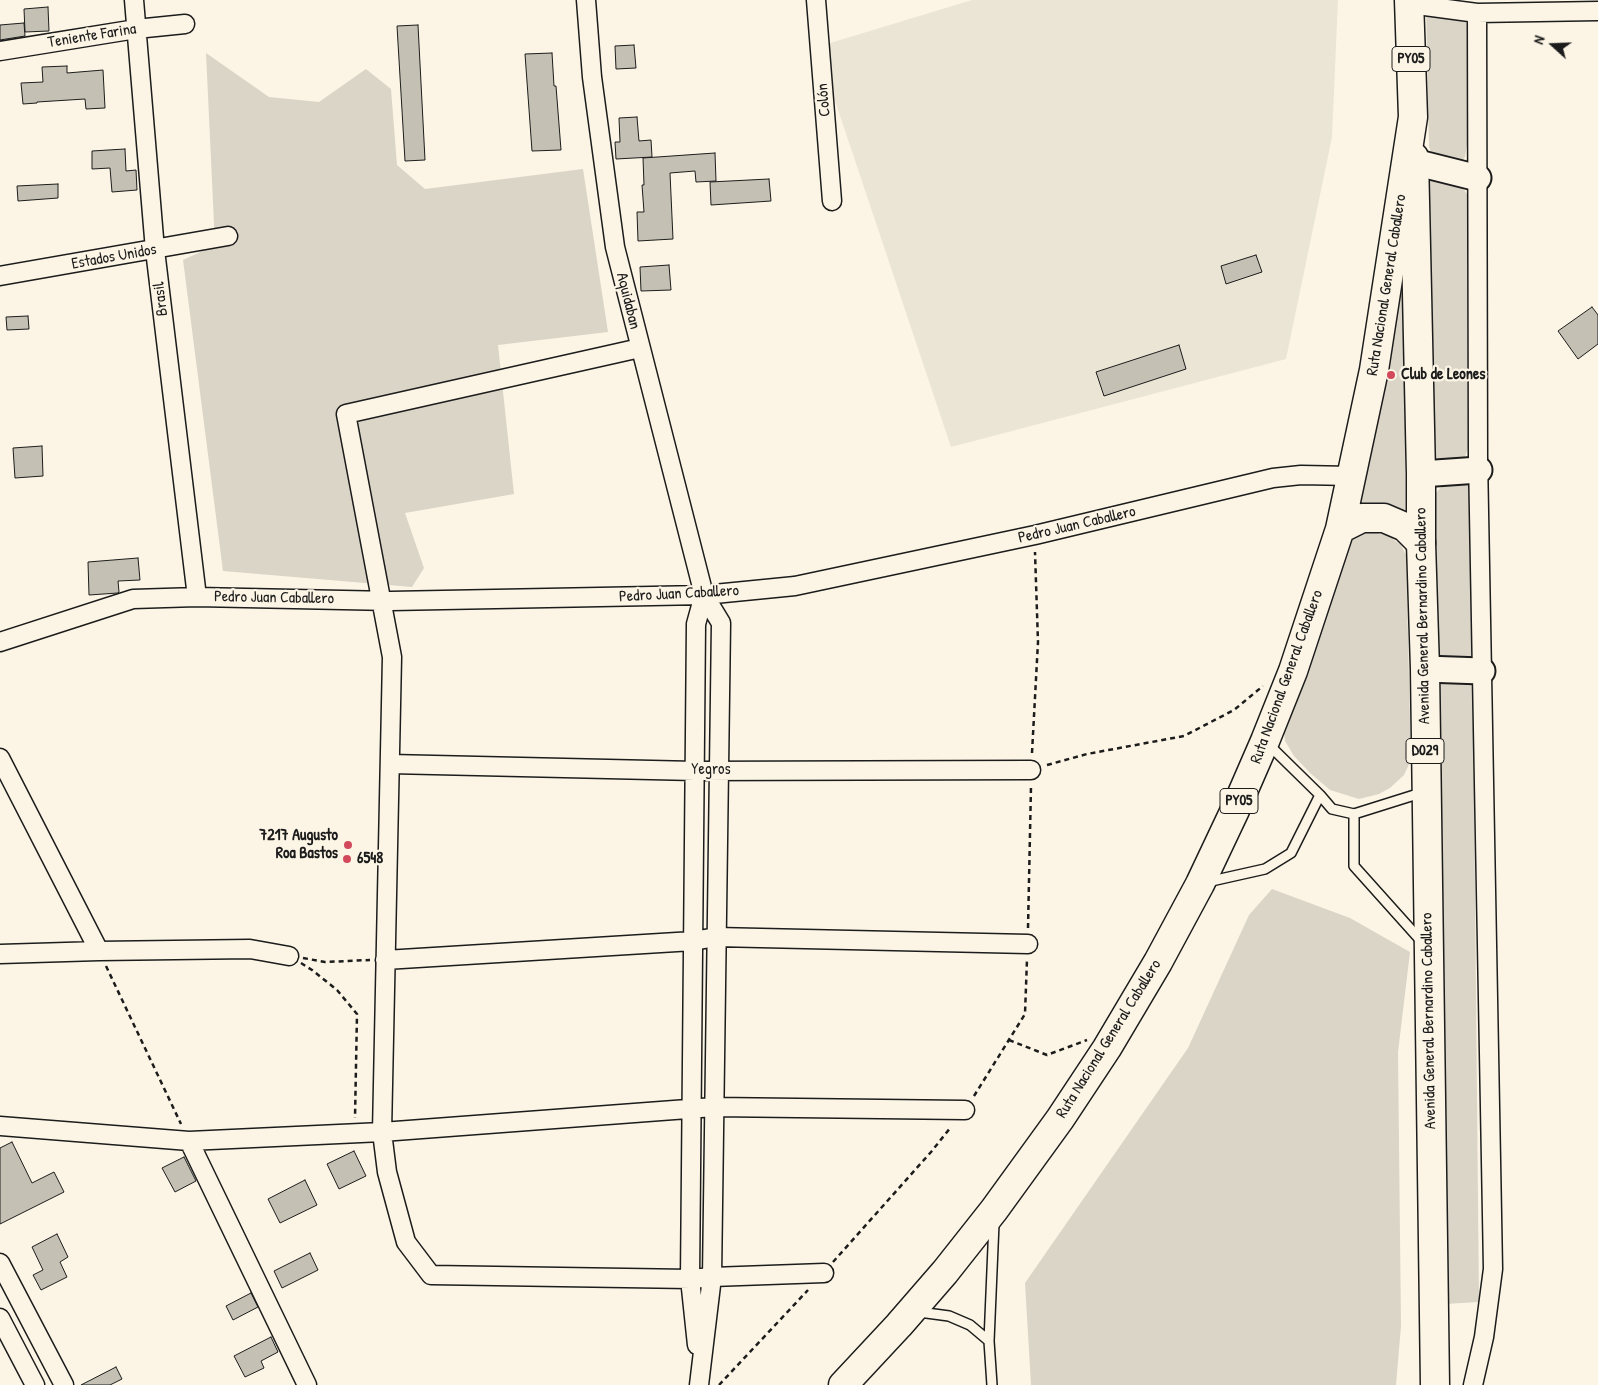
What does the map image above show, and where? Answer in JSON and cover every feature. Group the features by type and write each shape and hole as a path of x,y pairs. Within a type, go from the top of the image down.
{"main road":[{"name":"Ruta Nacional General Caballero","path":"843,1385 945,1272 994,1210 1060,1118 1158,962 1200,884 1265,741 1293,670 1340,529 1374,370 1414,117 1410,2"},
{"name":"Avenida General Bernardino Caballero","path":"1414,117 1425,669 1435,1385"},
{"path":"1414,162 1478,178"},
{"path":"1421,474 1479,470"},
{"path":"1340,529 1362,518 1384,518 1405,527 1421,543"},
{"path":"1425,669 1482,671"}],"street":[{"name":"Brasil","path":"134,0 155,250 197,597"},
{"name":"Aquidaban","path":"586,0 592,77 615,247 704,595"},
{"name":"Colón","path":"816,0 832,201"},
{"path":"1410,2 1477,13 1598,11"},
{"path":"1473,1385 1484,1337 1493,1269 1479,470 1477,13"},
{"name":"Teniente Farina","path":"0,51 136,29 185,24"},
{"name":"Estados Unidos","path":"0,276 228,236"},
{"path":"640,348 346,414 392,656 384,960 382,1132 387,1172 406,1242 431,1275 690,1280 712,1277 824,1273"},
{"name":"Pedro Juan Caballero","path":"0,642 133,600 197,597 381,600 704,595 795,586 1035,535 1273,478 1301,475 1352,476"},
{"path":"699,1380 690,1280 696,624 704,595"},
{"path":"699,1380 712,1277 721,622 704,595"},
{"path":"0,758 99,951"},
{"name":"Yegros","path":"390,764 695,770 1031,770"},
{"path":"384,960 716,938 1028,944"},
{"path":"0,954 250,950 289,956"},
{"path":"0,1126 189,1141 382,1132 714,1108 965,1110"},
{"path":"189,1141 307,1385"},
{"path":"0,1263 64,1385"},
{"path":"0,1318 35,1385"}],"lane":[{"path":"1265,741 1332,809 1354,814 1426,791"},
{"path":"1200,884 1265,869 1291,853 1320,795"},
{"path":"1354,814 1354,866 1428,949"},
{"path":"992,1385 989,1341 994,1210"},
{"path":"899,1324 920,1312 950,1316 970,1325 989,1341"}],"path":[{"path":"719,1385 824,1273 931,1152 965,1110 1025,1014 1031,770 1038,642 1035,535"},
{"path":"1031,770 1087,754 1184,736 1234,710 1265,685"},
{"path":"99,951 189,1141"},
{"path":"289,956 325,962 384,960"},
{"path":"289,956 312,970 337,990 357,1014 355,1132"},
{"path":"1009,1040 1047,1056 1118,1028"}],"shaded area":[{"path":"972,0 1338,0 1332,137 1286,359 951,447 817,47"},
{"path":"1431,0 1454,1 1468,18 1468,138 1465,157 1462,161 1432,154 1429,147 1426,7"},
{"path":"206,53 269,97 319,102 366,69 391,89 397,165 425,189 583,169 608,332 498,345 514,494 405,513 424,568 412,587 223,571 183,260 215,245"},
{"path":"1428,177 1459,183 1467,194 1468,448 1460,464 1434,468"},
{"path":"1397,293 1403,295 1405,305 1405,509 1403,517 1353,508"},
{"path":"1455,479 1469,482 1474,488 1478,652 1472,660 1446,663 1435,655 1432,508 1435,494 1443,485"},
{"path":"1373,532 1389,536 1401,545 1406,555 1411,760 1404,775 1390,788 1379,794 1359,799 1330,790 1310,773 1294,756 1285,741 1283,726 1347,539 1358,533"},
{"path":"1437,680 1473,682 1479,1302 1445,1304"},
{"path":"1272,889 1350,918 1410,952 1398,1052 1401,1326 1396,1385 1031,1385 1025,1283 1188,1048 1249,915"}],"building":[{"path":"48,7 49,31 25,32 24,9"},
{"path":"24,23 25,36 0,40 0,25"},
{"path":"418,25 425,160 405,161 397,26"},
{"path":"634,45 636,68 616,69 615,46"},
{"path":"552,53 561,150 532,151 525,54"},
{"path":"67,66 67,73 103,70 105,108 86,109 85,99 23,104 21,83 43,82 42,67"},
{"path":"637,117 639,141 651,140 652,157 616,159 615,142 620,142 619,118"},
{"path":"125,149 126,171 136,170 137,190 112,192 110,168 92,169 92,151"},
{"path":"715,153 716,181 696,182 695,171 670,173 673,239 638,241 637,212 644,212 643,158"},
{"path":"769,179 771,201 711,205 710,182"},
{"path":"58,184 58,198 18,201 17,186"},
{"path":"1256,255 1262,272 1226,284 1221,266"},
{"path":"669,265 671,290 641,291 640,267"},
{"path":"1592,307 1598,315 1598,344 1578,359 1558,331"},
{"path":"28,316 29,329 7,330 6,317"},
{"path":"1179,345 1186,369 1104,396 1096,372"},
{"path":"42,446 43,476 15,478 13,448"},
{"path":"138,558 140,580 118,581 118,593 89,595 88,562"},
{"path":"12,1142 32,1183 54,1172 64,1192 0,1224 0,1148"},
{"path":"354,1151 366,1176 339,1189 327,1164"},
{"path":"184,1157 196,1181 175,1192 162,1168"},
{"path":"305,1180 317,1205 280,1223 268,1199"},
{"path":"57,1234 68,1257 60,1262 67,1277 41,1290 33,1275 43,1270 32,1247"},
{"path":"310,1253 318,1270 282,1288 274,1271"},
{"path":"251,1293 258,1307 233,1320 226,1306"},
{"path":"271,1337 278,1352 261,1361 264,1368 245,1377 234,1356"},
{"path":"116,1367 122,1379 110,1385 81,1385"}],"place":[{"name":"Club de Leones","path":"1391,375"},
{"name":"7217 Augusto Roa Bastos","path":"348,845"},
{"name":"6548","path":"347,859"}]}
